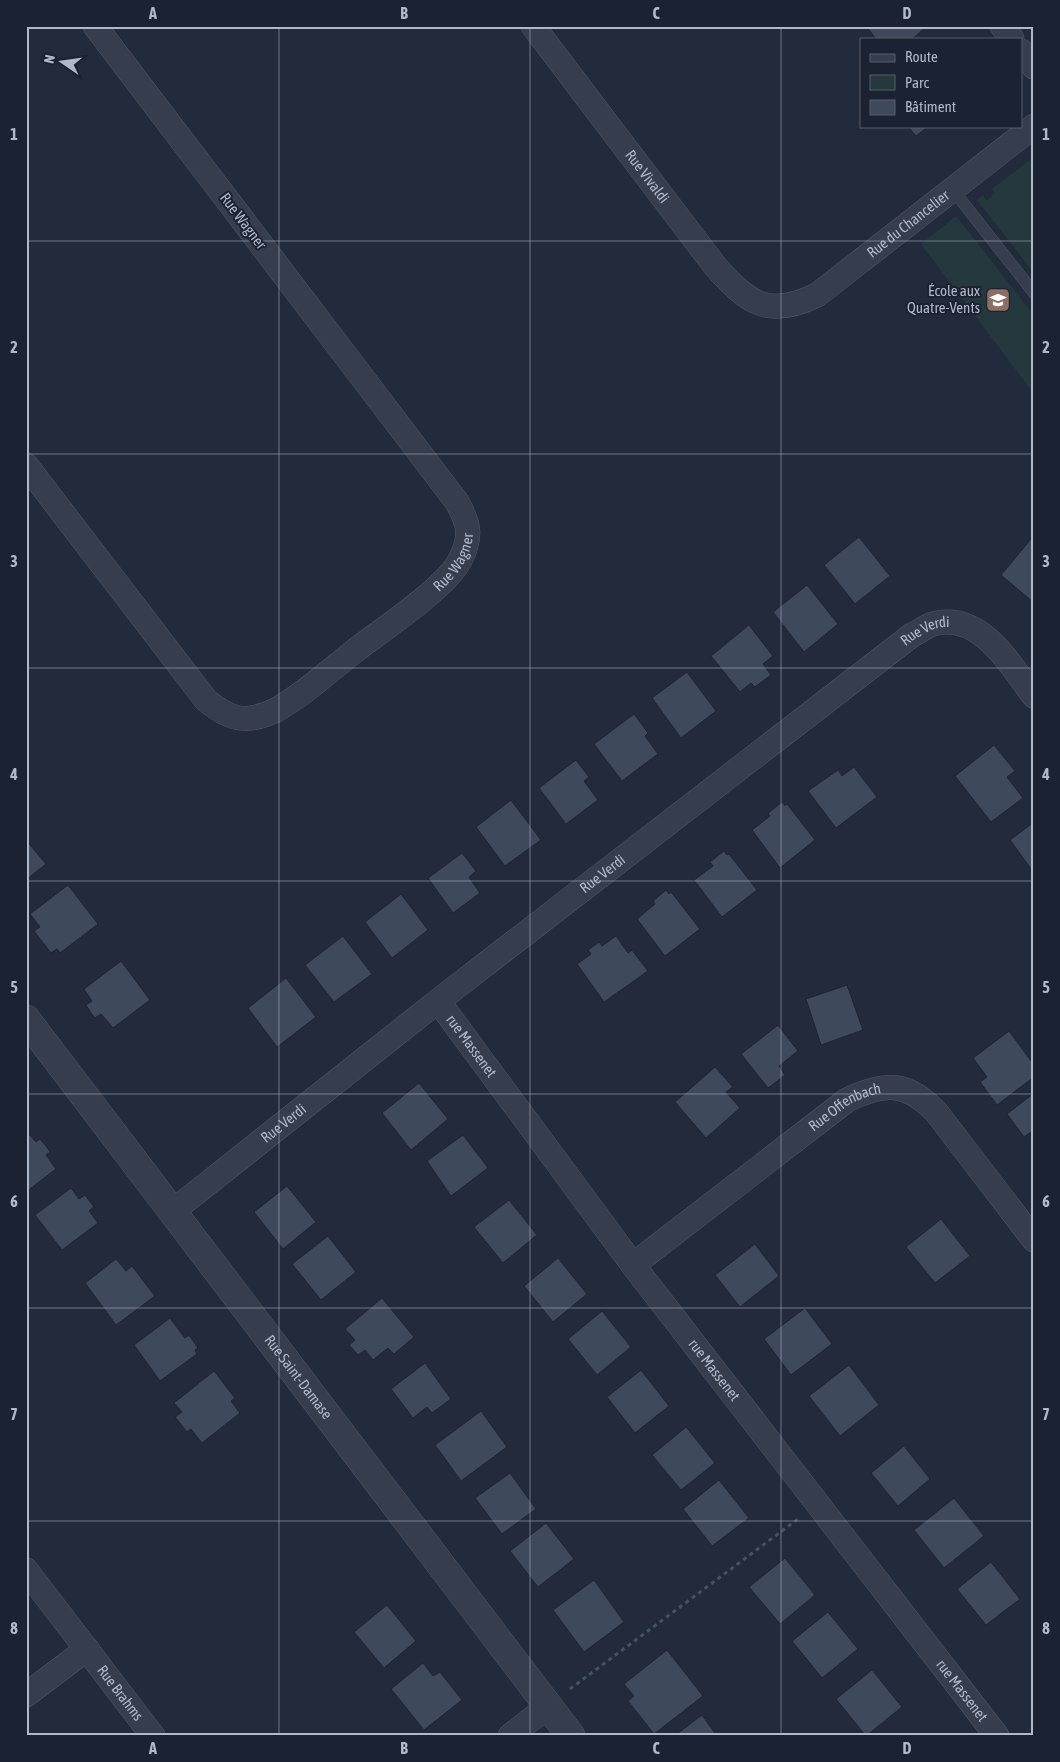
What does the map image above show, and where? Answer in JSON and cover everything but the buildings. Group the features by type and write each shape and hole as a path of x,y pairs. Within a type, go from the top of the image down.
{"street":[{"name":"Rue Wagner","path":"26,465 206,700 217,709 237,718 248,719 263,715 290,700 422,599 443,581 458,563 469,532 466,518 457,502 95,26"},
{"name":"Rue Vivaldi","path":"533,26 715,266 745,296 757,303 777,307"},
{"path":"1002,26 1011,38"},
{"path":"1022,52 1034,67"},
{"name":"Rue du Chancelier","path":"777,307 788,306 817,295 1034,126"},
{"name":"Rue Verdi","path":"173,1211 438,1001 912,635 932,625 949,622 967,626 982,633 1034,696"},
{"name":"rue Massenet","path":"438,1001 633,1265 996,1736"},
{"name":"Rue Saint-Damase","path":"26,1019 173,1211 558,1699 571,1736"},
{"name":"Rue Offenbach","path":"633,1265 847,1100 869,1090 890,1087 906,1090 923,1098 937,1113 1034,1240"},
{"name":"Rue Brahms","path":"26,1570 153,1736"},
{"name":"Rue Brahms","path":"26,1696 87,1649"},
{"path":"510,1736 558,1699"}],"lane":[{"path":"953,190 1034,293"}],"path":[{"path":"558,1699 803,1515"}],"green space":[{"path":"1034,157 1034,273 977,200 983,195 987,201 995,193 992,189"},
{"path":"956,216 1034,315 1034,394 921,244"}],"place":[{"name":"École aux Quatre-Vents","path":"998,300"}]}
